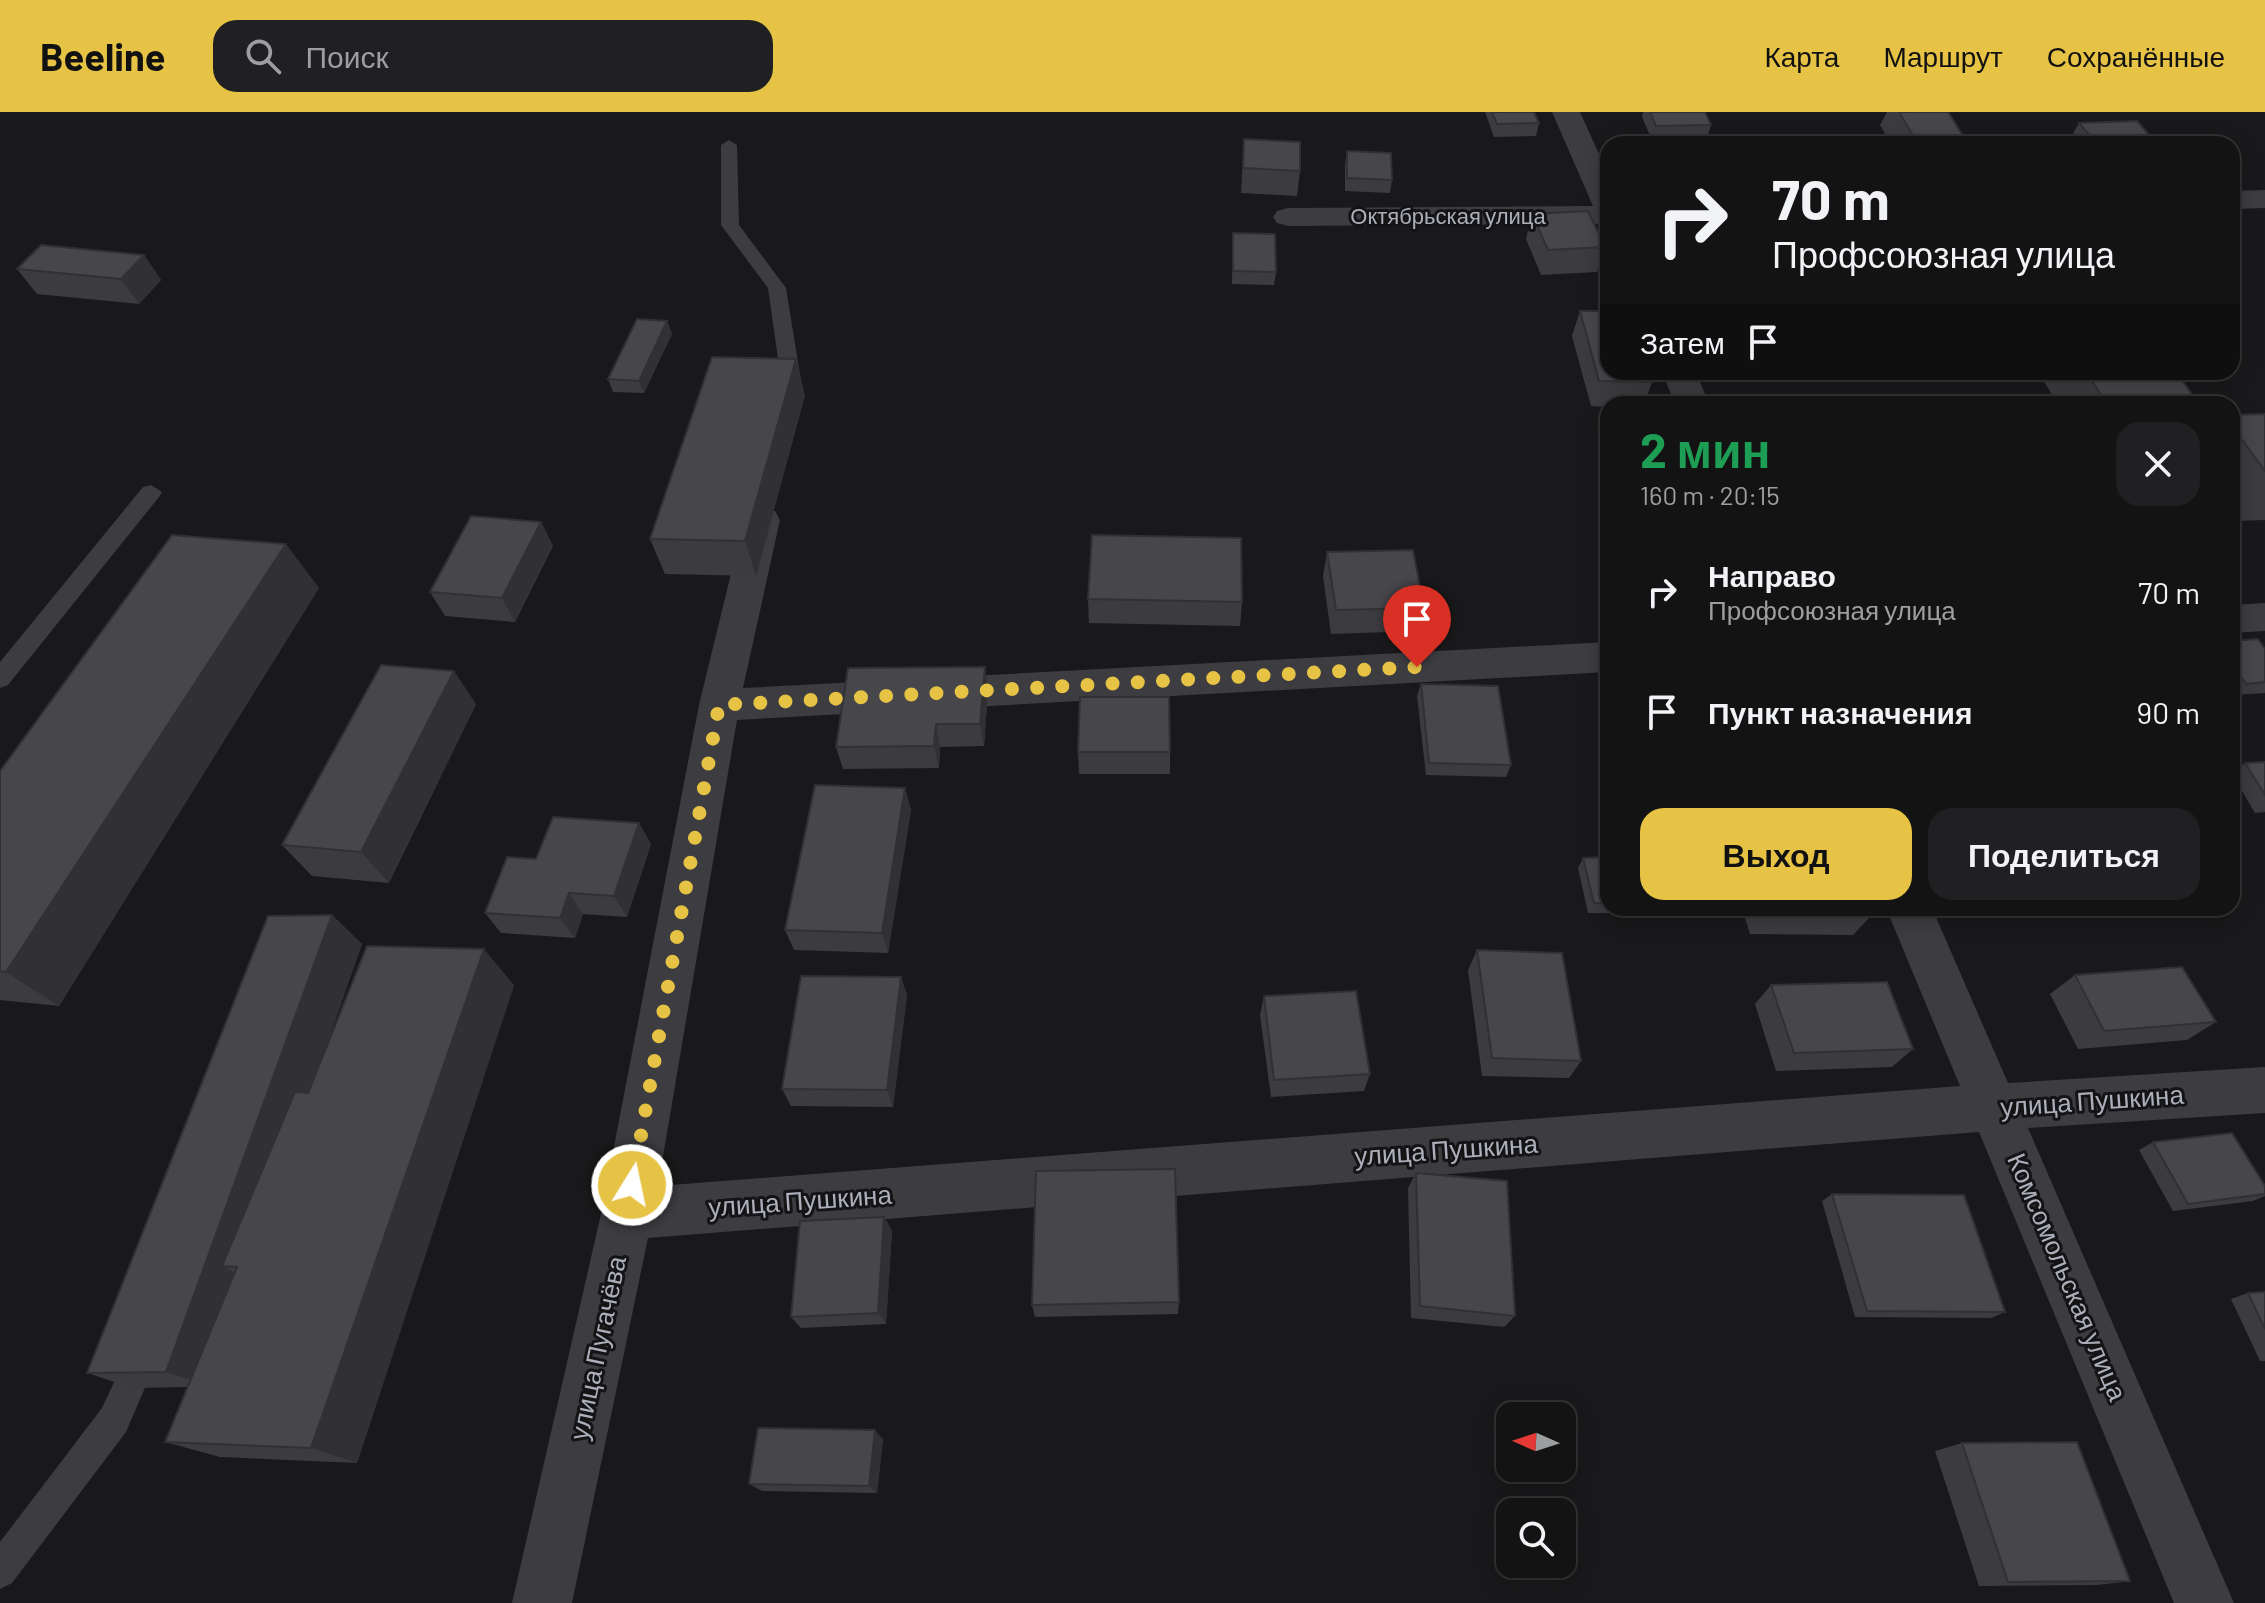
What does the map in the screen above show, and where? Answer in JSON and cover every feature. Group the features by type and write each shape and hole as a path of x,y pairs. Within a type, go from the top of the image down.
{"street":[{"path":"1566,112 1600,189"},
{"path":"2240,200 2265,199"},
{"name":"Октябрьская улица","path":"1288,217 1600,215"},
{"path":"782,432 792,387"},
{"name":"улица Пугачёва","path":"542,1603 627,1214 719,705 771,478"},
{"path":"2240,619 2265,617"},
{"path":"719,705 1600,657"},
{"name":"Комсомольская улица","path":"1912,916 2204,1603"},
{"name":"улица Пушкина","path":"627,1214 1995,1107 2265,1090"}],"lane":[{"path":"729,145 730,225 777,288 792,387"},
{"path":"0,679 151,492"},
{"path":"0,1571 114,1420 158,1321"}],"building":[{"path":"1492,112 1534,112 1539,123 1497,124"},
{"path":"1650,112 1705,112 1711,125 1656,126"},
{"path":"1899,112 1948,112 1963,136 1913,136"},
{"path":"2137,121 2150,136 2090,136 2079,123"},
{"path":"1244,139 1300,142 1300,171 1243,168"},
{"path":"1347,151 1391,153 1392,180 1347,178"},
{"path":"1588,211 1600,236 1600,247 1548,250 1532,214"},
{"path":"1233,233 1275,234 1276,272 1233,271"},
{"path":"41,245 144,255 121,279 17,269"},
{"path":"1580,311 1600,311 1600,380 1652,382 1599,381"},
{"path":"637,319 667,321 639,381 608,379"},
{"path":"712,357 796,359 745,541 650,539"},
{"path":"2091,380 2182,380 2193,396 2102,396"},
{"path":"2265,414 2265,471 2240,437 2240,415"},
{"path":"471,516 541,522 502,598 430,592"},
{"path":"172,535 286,544 6,972 0,971 0,771"},
{"path":"1092,535 1241,538 1242,602 1088,599"},
{"path":"1413,550 1424,608 1336,610 1327,552"},
{"path":"2258,639 2265,649 2265,682 2246,684 2240,675 2240,640"},
{"path":"381,665 454,671 361,852 282,845"},
{"path":"985,667 980,724 936,724 934,746 836,747 848,668"},
{"path":"1421,684 1498,686 1511,765 1429,763"},
{"path":"1080,697 1169,697 1170,752 1078,752"},
{"path":"2265,762 2265,795 2245,763"},
{"path":"815,785 905,788 882,933 785,930"},
{"path":"553,817 639,823 614,896 569,893 560,918 485,913 507,857 536,859"},
{"path":"1600,857 1600,903 1594,903 1583,858"},
{"path":"332,915 166,1372 87,1373 268,916"},
{"path":"367,946 484,949 311,1448 165,1442 237,1267 222,1266 295,1092 308,1093"},
{"path":"1477,950 1562,953 1581,1061 1492,1058"},
{"path":"2182,967 2216,1022 2104,1031 2075,975"},
{"path":"801,976 901,977 887,1090 782,1089"},
{"path":"1887,982 1913,1049 1794,1053 1771,985"},
{"path":"1356,991 1370,1074 1274,1080 1264,996"},
{"path":"2232,1133 2265,1186 2265,1194 2188,1204 2153,1142"},
{"path":"1175,1169 1179,1302 1032,1305 1036,1171"},
{"path":"1416,1173 1507,1181 1515,1316 1420,1306"},
{"path":"1832,1194 1964,1195 2005,1312 1867,1311"},
{"path":"884,1217 878,1313 791,1317 800,1221"},
{"path":"2265,1292 2265,1329 2248,1293"},
{"path":"758,1428 875,1430 869,1486 749,1484"},
{"path":"2077,1442 2130,1581 2008,1582 1962,1443"}],"route":[{"path":"632,1185 719,705 1417,667"}]}
